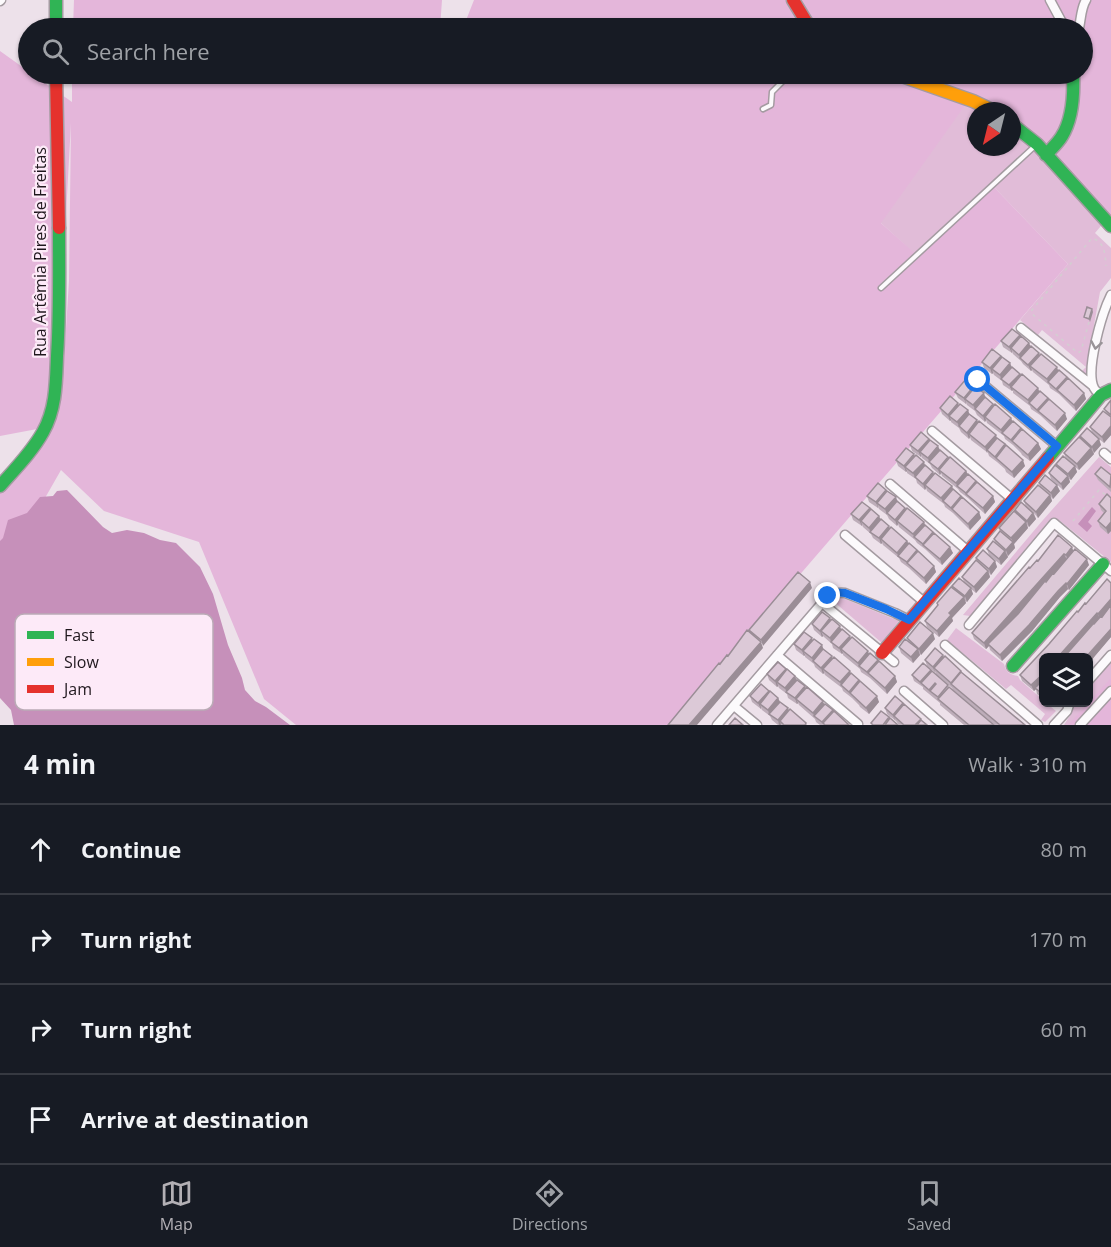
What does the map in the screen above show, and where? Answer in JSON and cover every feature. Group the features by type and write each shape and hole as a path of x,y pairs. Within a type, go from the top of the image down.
{"street":[{"path":"56,0 56,18"},
{"path":"793,0 804,18"},
{"path":"1050,0 1060,18"},
{"path":"1081,18 1086,0"},
{"name":"Rua Artêmia Pires de Freitas","path":"0,486 43,432 55,397 60,312 56,84"},
{"path":"926,84 977,102"},
{"path":"1046,155 1062,135 1069,118 1074,84"},
{"path":"1021,132 1036,144 1111,226"},
{"path":"1102,390 1092,369 1102,315 1111,295"},
{"path":"1021,328 1102,390"},
{"path":"978,380 1057,446"},
{"path":"882,653 1102,390"},
{"path":"932,431 1012,499"},
{"path":"1104,453 1111,459"},
{"path":"890,484 968,550"},
{"path":"969,625 1054,523 1107,567 1013,666"},
{"path":"845,535 924,602"},
{"path":"717,725 832,593 845,593 909,620"},
{"path":"822,603 894,662"},
{"path":"945,645 1038,725"},
{"path":"777,655 858,724"},
{"path":"1093,676 1111,655"},
{"path":"904,691 943,725"},
{"path":"1080,725 1111,691"},
{"path":"734,706 757,725"},
{"path":"1054,725 1068,707"}],"lane":[{"path":"763,109 771,105 772,92 780,84"},
{"path":"881,288 1036,144"}],"path":[{"path":"1090,322 1081,351 1078,353 1031,313 1092,238 1097,239 1103,246 1106,267"},
{"path":"1073,521 1099,490 1111,498"}],"shaded area":[{"path":"74,0 442,0 441,18 73,18"},
{"path":"474,0 1111,0 1111,226 1021,130 1021,102 981,102 971,97 881,223 919,257 992,185 1068,264 670,725 296,725 264,699 199,542 104,511 61,470 0,577 0,491 53,426 0,436 0,51 18,64 18,84 46,84 72,102 72,84 1093,84 1093,18 467,18","holes":["71,123 69,281 65,344 55,415"]},
{"path":"969,99 976,102 967,102 967,156 1021,156 1021,130 1106,220 1095,233 1111,248 1111,278 1100,292 1088,358 1090,374 1082,371 1086,367 1042,330 1038,335 1020,320 1068,264 992,185 918,257 880,222"},
{"path":"1099,457 1111,467 1111,562 1059,520 1054,520 1047,523 970,616 963,615 1043,520"},
{"path":"67,490 103,527 112,533 127,530 176,543 200,567 213,594 228,645 245,690 255,701 290,725 14,725 11,710 0,698 0,541 8,520 27,513 40,497 53,496 57,491"},
{"path":"1092,507 1096,511 1088,522 1092,526 1087,532 1078,524"},
{"path":"840,597 899,621 882,643 833,601"},
{"path":"956,628 1004,664 1009,673 1018,676 1039,697 1039,707 1051,707 1056,711 1045,722 1041,720 1045,714 1011,685 1006,689 947,640"},
{"path":"1111,662 1111,682 1093,701 1093,683"},
{"path":"1111,678 1111,725 1068,725 1084,707 1093,707 1093,698"},
{"path":"1074,707 1088,707 1071,725 1064,725"}],"building":[{"path":"1087,307 1092,309 1089,319 1084,317"},
{"path":"1012,329 1020,335 1009,347 1001,341"},
{"path":"1021,336 1029,343 1019,355 1011,348"},
{"path":"1031,346 1039,353 1028,365 1020,358"},
{"path":"992,349 1001,356 990,368 982,362"},
{"path":"1041,354 1057,367 1047,379 1030,366"},
{"path":"1002,357 1010,363 1000,375 992,369"},
{"path":"1012,367 1020,374 1009,385 1001,379"},
{"path":"1059,370 1067,377 1056,389 1048,382"},
{"path":"1022,374 1038,388 1028,400 1011,387"},
{"path":"1068,378 1084,393 1074,405 1057,390"},
{"path":"966,379 974,386 964,398 955,392"},
{"path":"975,387 984,393 973,405 965,399"},
{"path":"1040,391 1048,398 1037,410 1029,403"},
{"path":"950,396 958,403 948,415 940,408"},
{"path":"985,397 993,404 983,416 975,409"},
{"path":"1049,399 1065,413 1055,425 1038,411"},
{"path":"1111,400 1111,415 1104,409"},
{"path":"960,404 968,410 957,422 949,416"},
{"path":"995,404 1011,418 1001,430 985,417"},
{"path":"1103,411 1111,417 1111,426 1102,437 1090,427"},
{"path":"969,414 977,420 967,433 959,426"},
{"path":"979,421 996,435 985,447 969,434"},
{"path":"1013,421 1021,428 1011,440 1002,433"},
{"path":"1087,428 1099,439 1092,447 1080,436"},
{"path":"1022,429 1038,443 1028,455 1012,441"},
{"path":"921,432 929,439 918,451 910,445"},
{"path":"1079,437 1091,448 1077,464 1064,453"},
{"path":"997,438 1005,444 995,457 987,450"},
{"path":"930,440 938,446 928,458 920,452"},
{"path":"1006,445 1023,460 1012,472 996,458"},
{"path":"906,448 914,454 904,466 896,460"},
{"path":"940,450 948,457 938,469 929,462"},
{"path":"916,455 924,462 913,473 905,467"},
{"path":"1063,456 1075,466 1068,474 1056,464"},
{"path":"950,457 966,471 956,483 939,470"},
{"path":"925,465 933,472 923,484 915,477"},
{"path":"1055,465 1068,476 1061,484 1049,473"},
{"path":"1101,467 1111,475 1110,487 1095,474"},
{"path":"935,473 952,486 941,498 925,485"},
{"path":"968,474 976,481 966,493 957,486"},
{"path":"1045,475 1057,485 1051,493 1039,483"},
{"path":"977,482 993,496 983,508 966,494"},
{"path":"878,483 886,490 876,502 867,496"},
{"path":"1038,485 1050,495 1036,512 1024,501"},
{"path":"953,489 961,496 951,508 943,501"},
{"path":"887,491 896,497 885,509 877,503"},
{"path":"1107,494 1111,498 1111,522 1106,528 1098,521 1106,511 1099,504"},
{"path":"962,497 979,512 968,524 952,509"},
{"path":"897,501 905,508 895,520 887,513"},
{"path":"862,502 870,508 859,520 851,514"},
{"path":"1021,502 1033,513 1027,521 1015,510"},
{"path":"907,508 924,522 913,534 897,521"},
{"path":"871,509 879,516 869,528 861,521"},
{"path":"1014,511 1026,522 1011,538 999,528"},
{"path":"881,519 889,526 879,538 870,532"},
{"path":"925,525 933,532 923,544 914,537"},
{"path":"891,527 907,541 897,553 881,539"},
{"path":"1000,531 1013,542 1006,550 994,539"},
{"path":"934,533 950,547 940,559 923,545"},
{"path":"1058,535 1072,547 984,643 972,633 1029,567 1038,561"},
{"path":"993,541 1005,551 999,559 987,549"},
{"path":"909,543 917,550 907,562 898,556"},
{"path":"1075,549 1087,559 1067,584 1000,655 988,644 1018,614"},
{"path":"983,550 995,561 989,569 976,558"},
{"path":"918,551 934,566 924,578 907,563"},
{"path":"976,560 988,571 974,587 962,577"},
{"path":"798,572 810,582 761,640 749,630"},
{"path":"959,578 971,588 965,596 952,586"},
{"path":"1107,579 1111,583 1111,599 1062,653 1041,653 1077,611"},
{"path":"951,587 964,597 937,631 925,621"},
{"path":"1111,605 1111,629 1090,653 1068,653 1093,624"},
{"path":"822,612 830,618 820,631 812,624"},
{"path":"832,619 840,626 830,638 821,631"},
{"path":"920,622 933,633 919,649 907,638"},
{"path":"842,629 850,636 839,648 831,642"},
{"path":"747,630 761,642 689,725 668,725 719,663 728,656"},
{"path":"804,632 812,638 802,650 794,644"},
{"path":"852,637 868,651 858,663 841,649"},
{"path":"814,639 822,645 812,658 803,651"},
{"path":"905,639 918,649 911,657 899,647"},
{"path":"935,648 943,655 933,667 925,660"},
{"path":"823,649 832,656 821,668 813,661"},
{"path":"870,653 878,660 867,672 859,666"},
{"path":"1039,655 1039,678 1031,685 1020,675"},
{"path":"945,656 961,671 951,683 934,668"},
{"path":"834,657 850,671 840,682 823,669"},
{"path":"879,661 895,676 885,688 868,673"},
{"path":"778,662 786,669 775,681 767,674"},
{"path":"923,663 931,670 920,682 912,675"},
{"path":"787,669 795,676 785,688 777,682"},
{"path":"932,671 948,685 938,697 930,691 935,683 929,690 921,683"},
{"path":"961,672 1025,725 1000,725 951,684"},
{"path":"851,673 859,680 849,692 841,685"},
{"path":"797,680 805,686 795,698 786,692"},
{"path":"860,681 877,696 866,708 850,693"},
{"path":"761,684 769,691 758,703 750,696"},
{"path":"807,687 823,701 813,713 796,699"},
{"path":"949,687 994,725 969,725 938,699"},
{"path":"770,691 778,698 768,710 760,704"},
{"path":"895,696 903,703 893,715 885,708"},
{"path":"780,702 788,708 778,720 769,714"},
{"path":"825,704 833,710 822,722 814,716"},
{"path":"904,704 921,719 915,725 904,725 894,716"},
{"path":"790,709 806,723 805,725 784,725 780,721"},
{"path":"834,711 849,725 825,725 823,723"},
{"path":"881,711 889,717 883,725 873,725 871,723"},
{"path":"735,718 743,725 729,725"},
{"path":"890,718 898,725 885,725"},
{"path":"921,720 927,725 917,725"}],"traffic: fast":[{"path":"56,0 56,18"},
{"path":"1046,155 1066,129 1071,114 1073,84"},
{"path":"1021,131 1037,144 1111,226"},
{"path":"0,486 39,439 51,414 56,386 59,324 59,228"},
{"path":"1048,458 1101,395 1111,390"},
{"path":"1013,666 1103,564"}],"traffic: slow":[{"path":"925,84 975,102"}],"traffic: jam":[{"path":"793,0 804,18"},
{"path":"56,84 59,228"},
{"path":"882,653 1048,458"}],"route":[{"path":"828,596 832,593 845,593 909,620 1057,446 978,380"}]}
